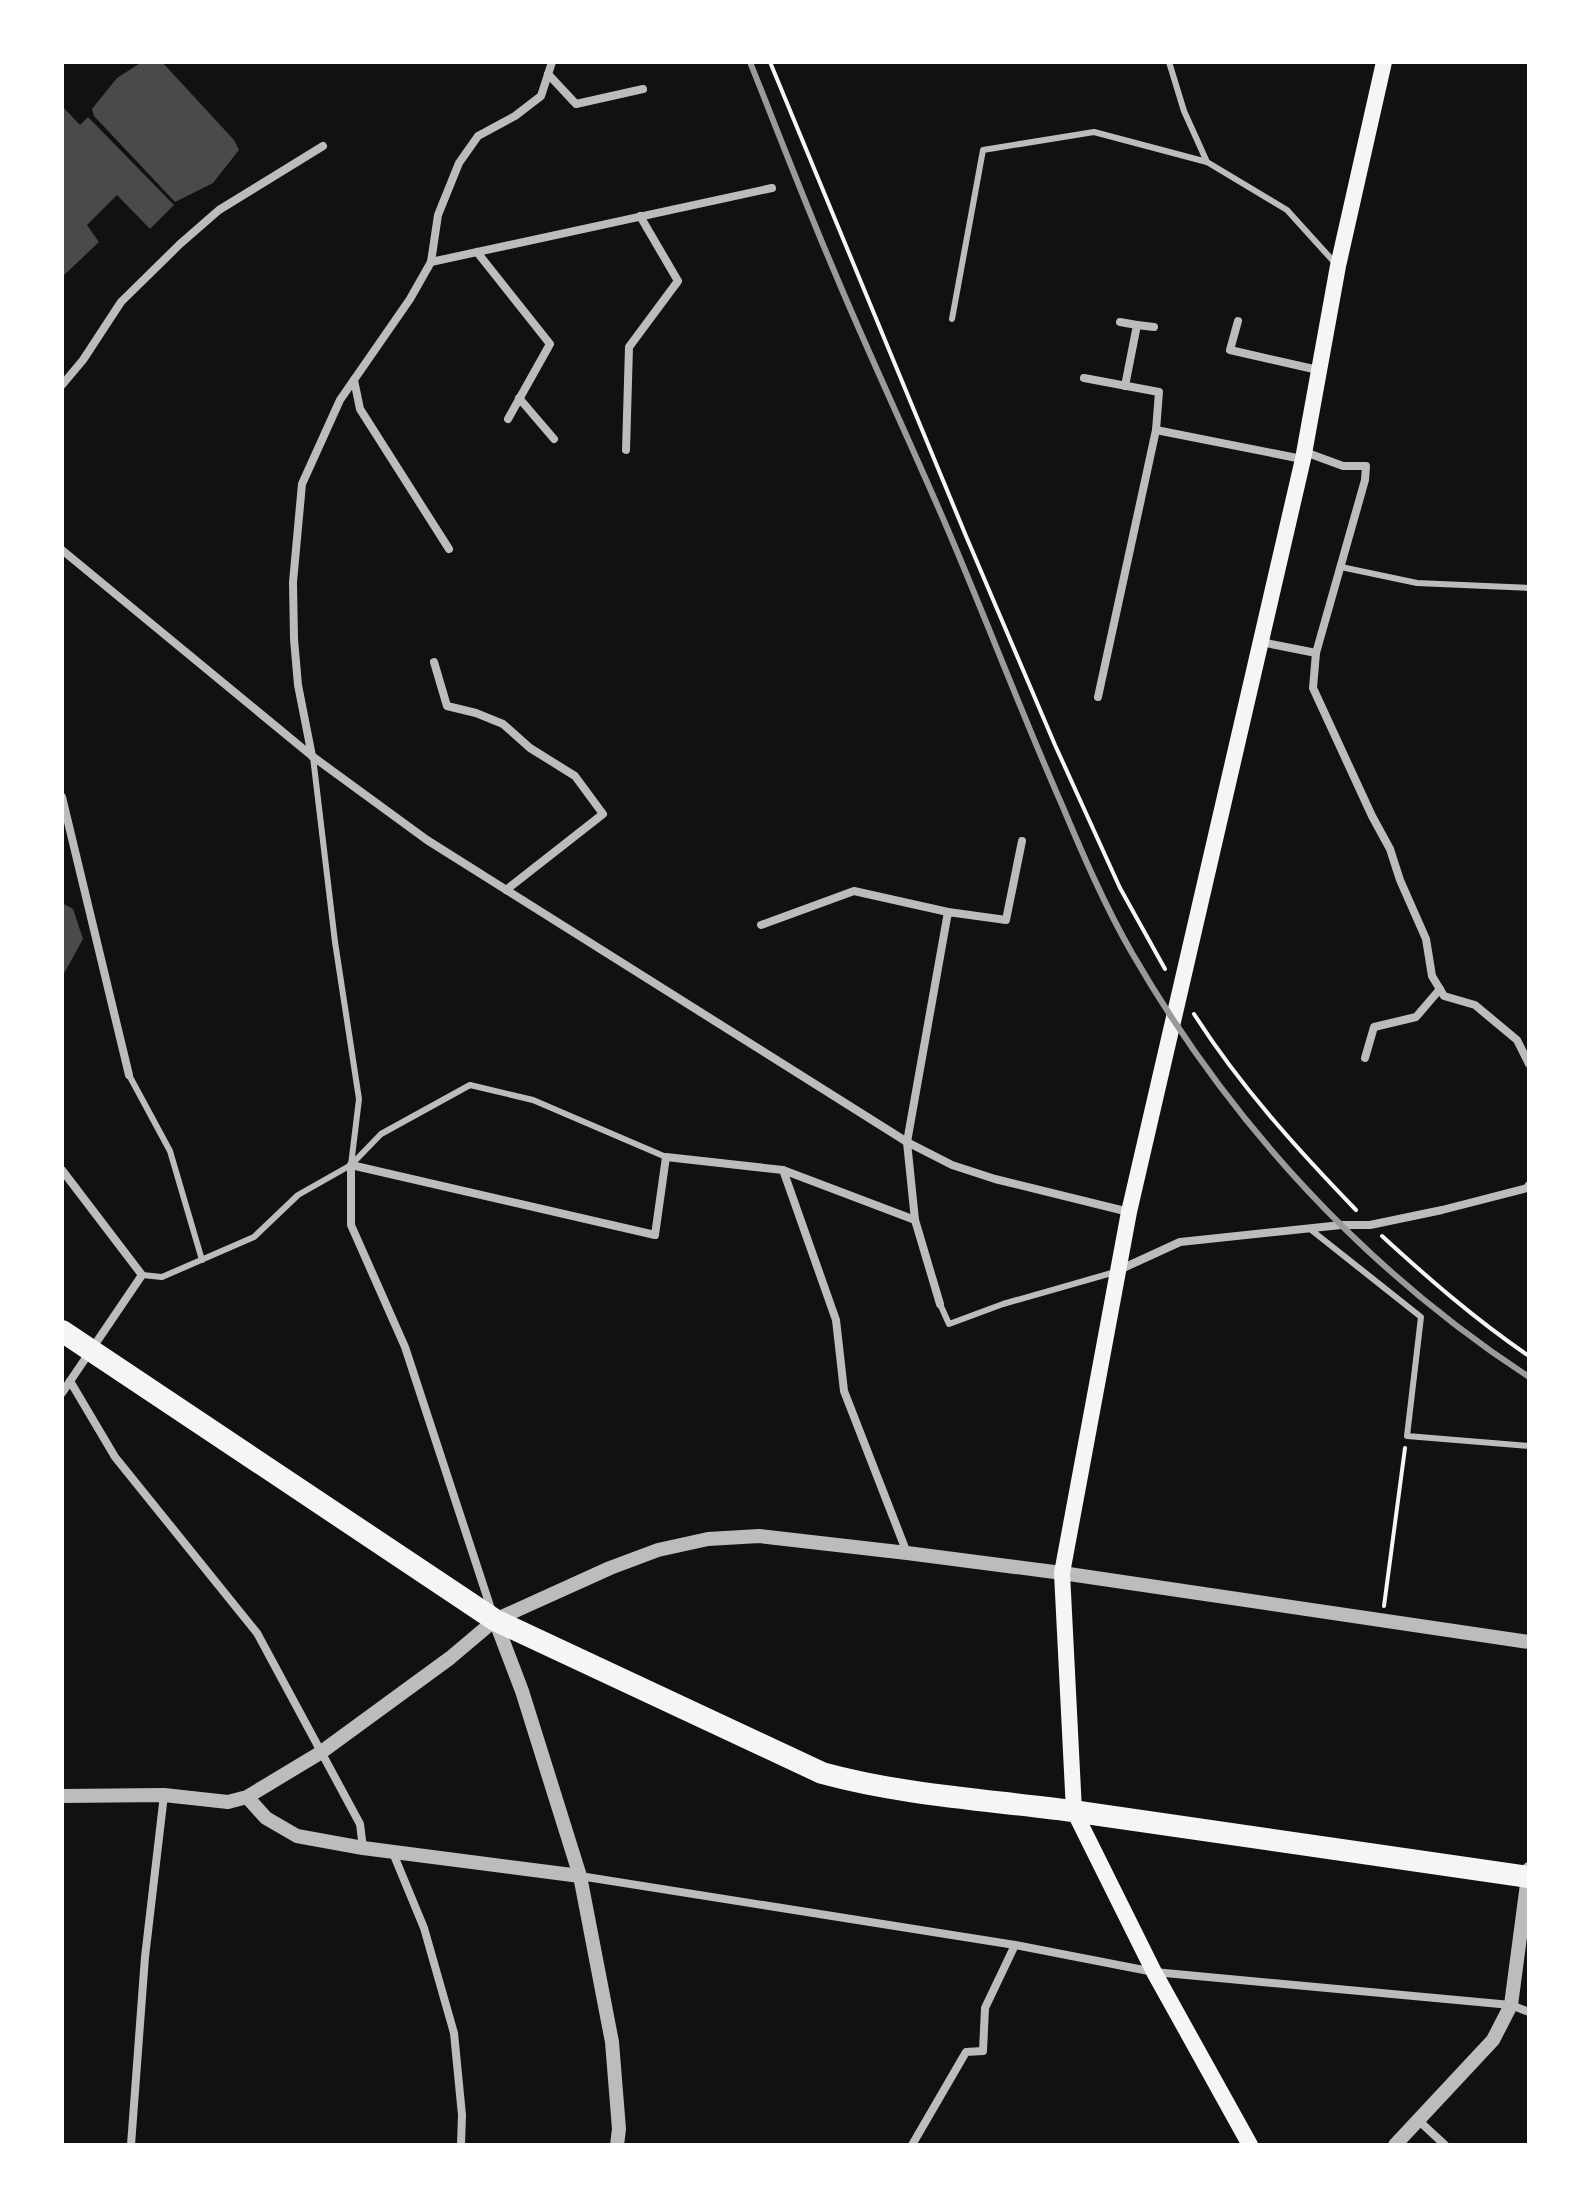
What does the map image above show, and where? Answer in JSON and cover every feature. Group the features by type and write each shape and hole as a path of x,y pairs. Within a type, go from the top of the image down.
{"highway":[{"path":"62,1331 495,1620 822,1773 865,1785 910,1792 1074,1811 1529,1874"}],"main road":[{"path":"1250,2145 1154,1972 1074,1811 1062,1573 1129,1212 1304,456 1338,266 1384,62"}],"street":[{"path":"312,756 298,685 294,639 293,582 302,484 340,400 410,299 431,262 438,215 459,163 478,136 515,116 541,96 552,62"},
{"path":"548,74 576,104 643,89"},
{"path":"62,385 83,360 121,302 180,244 219,210 323,146"},
{"path":"431,262 772,188"},
{"path":"626,450 629,347 678,281 640,216"},
{"path":"477,252 550,344 508,419"},
{"path":"1238,321 1230,350 1319,370"},
{"path":"1120,322 1154,327"},
{"path":"1125,386 1137,325"},
{"path":"1084,378 1159,392 1156,430 1098,697"},
{"path":"354,380 360,409 449,549"},
{"path":"519,398 554,439"},
{"path":"1156,430 1304,456 1343,466 1366,466 1365,480 1316,653 1313,688 1390,849 1426,939 1432,976 1444,996 1475,1005 1517,1040 1529,1064"},
{"path":"62,550 312,756 427,840 907,1142 952,1165 995,1179 1129,1212"},
{"path":"1261,642 1316,653"},
{"path":"434,662 447,706 503,724 530,748 575,776 603,814 506,890"},
{"path":"62,797 129,1075"},
{"path":"761,925 854,891 948,912 1006,920 1022,841"},
{"path":"940,1304 915,1220 907,1142 948,912"},
{"path":"1365,1058 1374,1027 1416,1017 1440,989"},
{"path":"617,2145 619,2129 612,2042 580,1876 522,1691 495,1620 405,1347 351,1225 351,1165 655,1235 666,1157 783,1170 915,1220"},
{"path":"62,1170 142,1275 62,1393"},
{"path":"783,1170 836,1320 844,1391 907,1553"},
{"path":"1118,1271 1180,1242 1341,1225 1370,1225 1528,1188"},
{"path":"70,1381 115,1457 257,1633 360,1824 363,1848"},
{"path":"62,1796 164,1795 228,1802 247,1797 320,1753 450,1658 495,1620 658,1550 708,1539 759,1536 907,1553 1529,1642"},
{"path":"131,2145 145,1957 164,1795"},
{"path":"247,1797 266,1818 297,1836 363,1848 580,1876 1015,1945 1154,1972 1511,2005 1529,2012"},
{"path":"393,1851 424,1928 454,2033 462,2115 461,2145"},
{"path":"1395,2145 1493,2040 1511,2005 1529,1874"},
{"path":"912,2145 966,2052 983,2051 985,2008 1015,1945"},
{"path":"1418,2120 1445,2145"}],"lane":[{"path":"1169,62 1184,111 1207,162"},
{"path":"952,319 983,150 1094,132 1207,162 1287,210 1338,266"},
{"path":"1341,567 1417,583 1529,588"},
{"path":"312,756 335,942 359,1099 351,1165"},
{"path":"129,1075 170,1151 202,1260"},
{"path":"142,1275 162,1277 254,1237 298,1195 351,1165 381,1134 470,1085 533,1100 666,1157"},
{"path":"1309,1228 1421,1317 1407,1436 1529,1446"},
{"path":"940,1304 949,1324 1003,1304 1118,1271"}],"path":[{"path":"770,62 1055,745 1120,888 1153,950 1209,1037 1295,1146 1370,1225 1437,1286 1529,1356"},
{"path":"1382,1620 1407,1436"}],"building":[{"path":"142,62 162,62 234,140 239,150 213,183 175,202 94,116 92,109 117,78"},
{"path":"62,106 80,125 88,117 174,205 150,229 117,195 87,225 99,242 62,277"},
{"path":"62,903 73,909 83,939 62,977"}],"railway":[{"path":"750,62 824,247 945,523 1047,770 1095,880 1132,953 1170,1016 1212,1076 1257,1134 1306,1189 1357,1241 1412,1290 1529,1377"}]}
